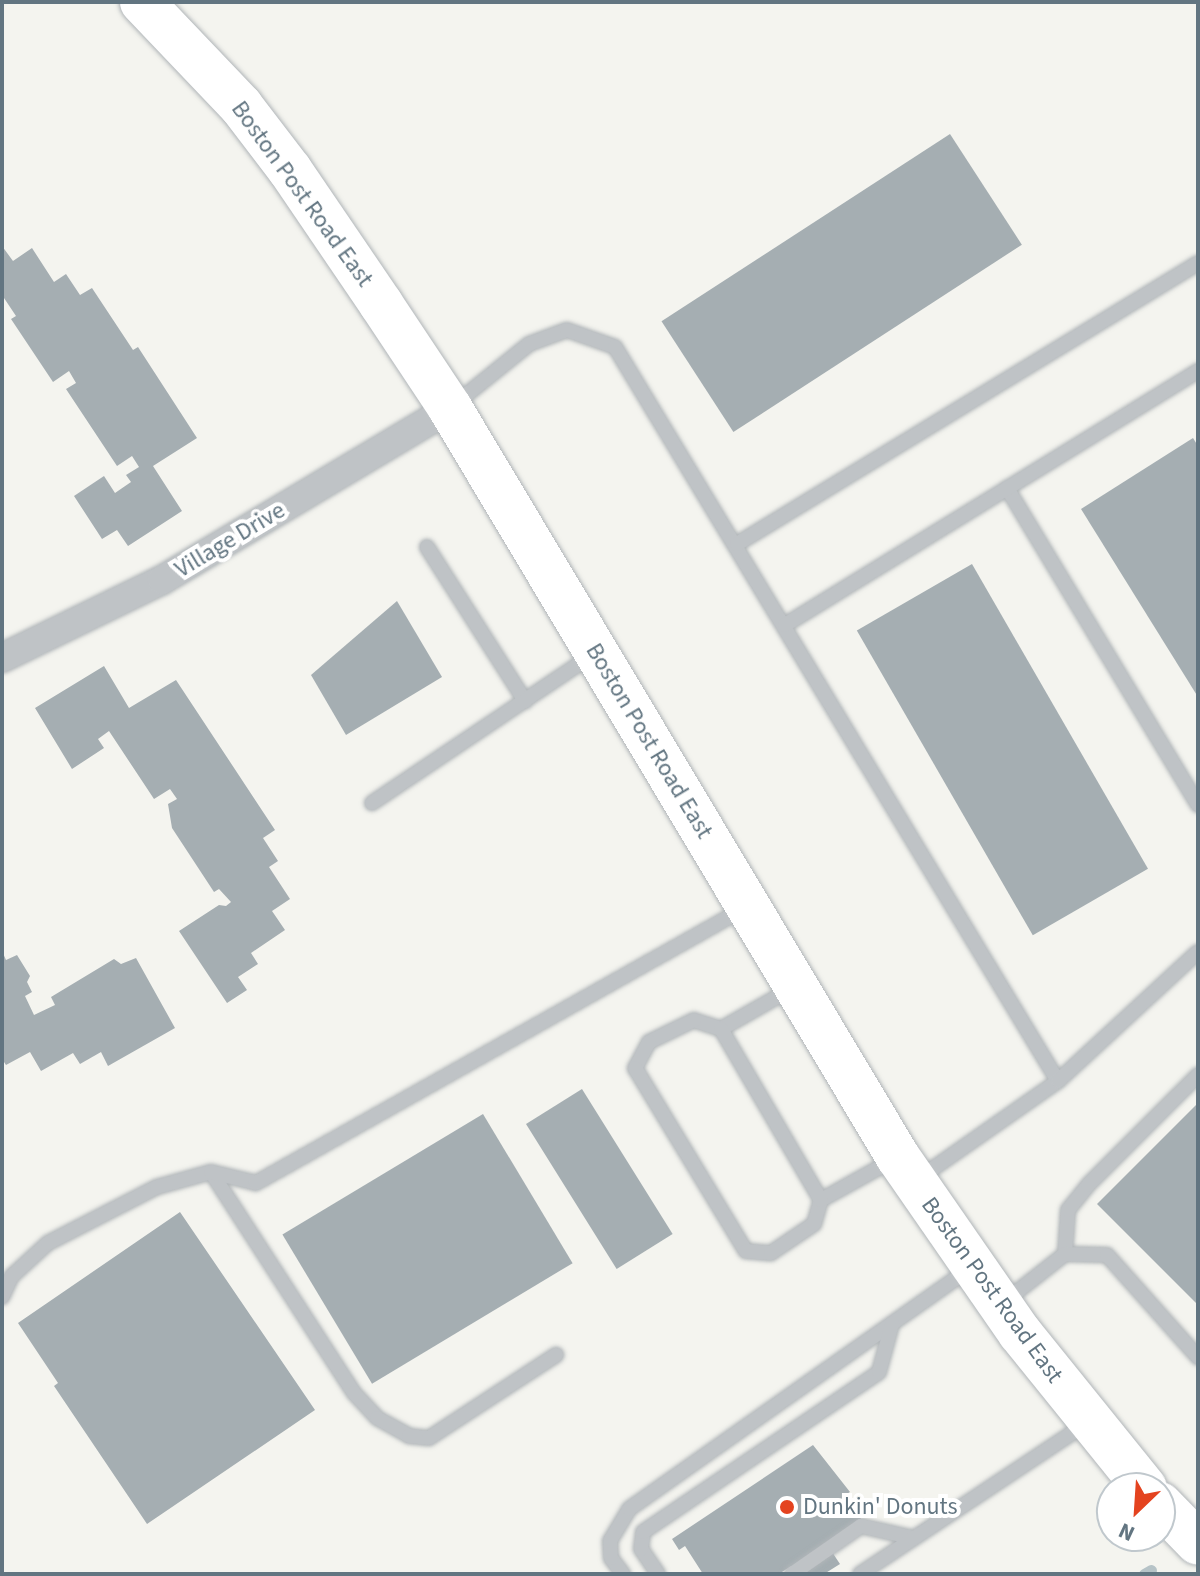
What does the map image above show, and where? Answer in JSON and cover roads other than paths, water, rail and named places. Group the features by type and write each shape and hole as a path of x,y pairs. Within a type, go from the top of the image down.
{"main road":[{"name":"Boston Post Road East","path":"142,2 241,106 290,170 450,408 906,1169 1001,1305 1089,1422 1131,1472"},
{"path":"1176,1520 1198,1543"}],"street":[{"name":"Village Drive","path":"2,658 162,580 450,408"}],"lane":[{"path":"737,544 1198,263"},
{"path":"450,408 529,344 567,330 615,347 737,544 1058,1081"},
{"path":"785,625 1198,371"},
{"path":"1007,488 1198,805"},
{"path":"427,547 525,701"},
{"path":"372,803 596,653"},
{"path":"2,1297 12,1276 48,1243 157,1187 211,1172 256,1183 748,905"},
{"path":"821,1200 906,1169 1058,1081 1198,952"},
{"path":"721,1029 795,987"},
{"path":"694,1020 721,1029 821,1200 814,1224 771,1253 746,1251 635,1068 649,1042 694,1020"},
{"path":"1065,1254 1068,1210 1088,1185 1198,1075"},
{"path":"211,1172 354,1393 377,1418 409,1436 429,1438 556,1355"},
{"path":"1001,1305 1065,1254 1107,1255 1198,1357"},
{"path":"623,1574 611,1558 610,1541 629,1509 973,1267"},
{"path":"658,1574 641,1549 643,1532 879,1372 892,1324"},
{"path":"860,1574 1089,1422"},
{"path":"792,1574 861,1526 914,1538"}],"waterway":[{"path":"1144,1574 1151,1570"}],"place":[{"name":"Dunkin' Donuts","path":"787,1507"}]}
